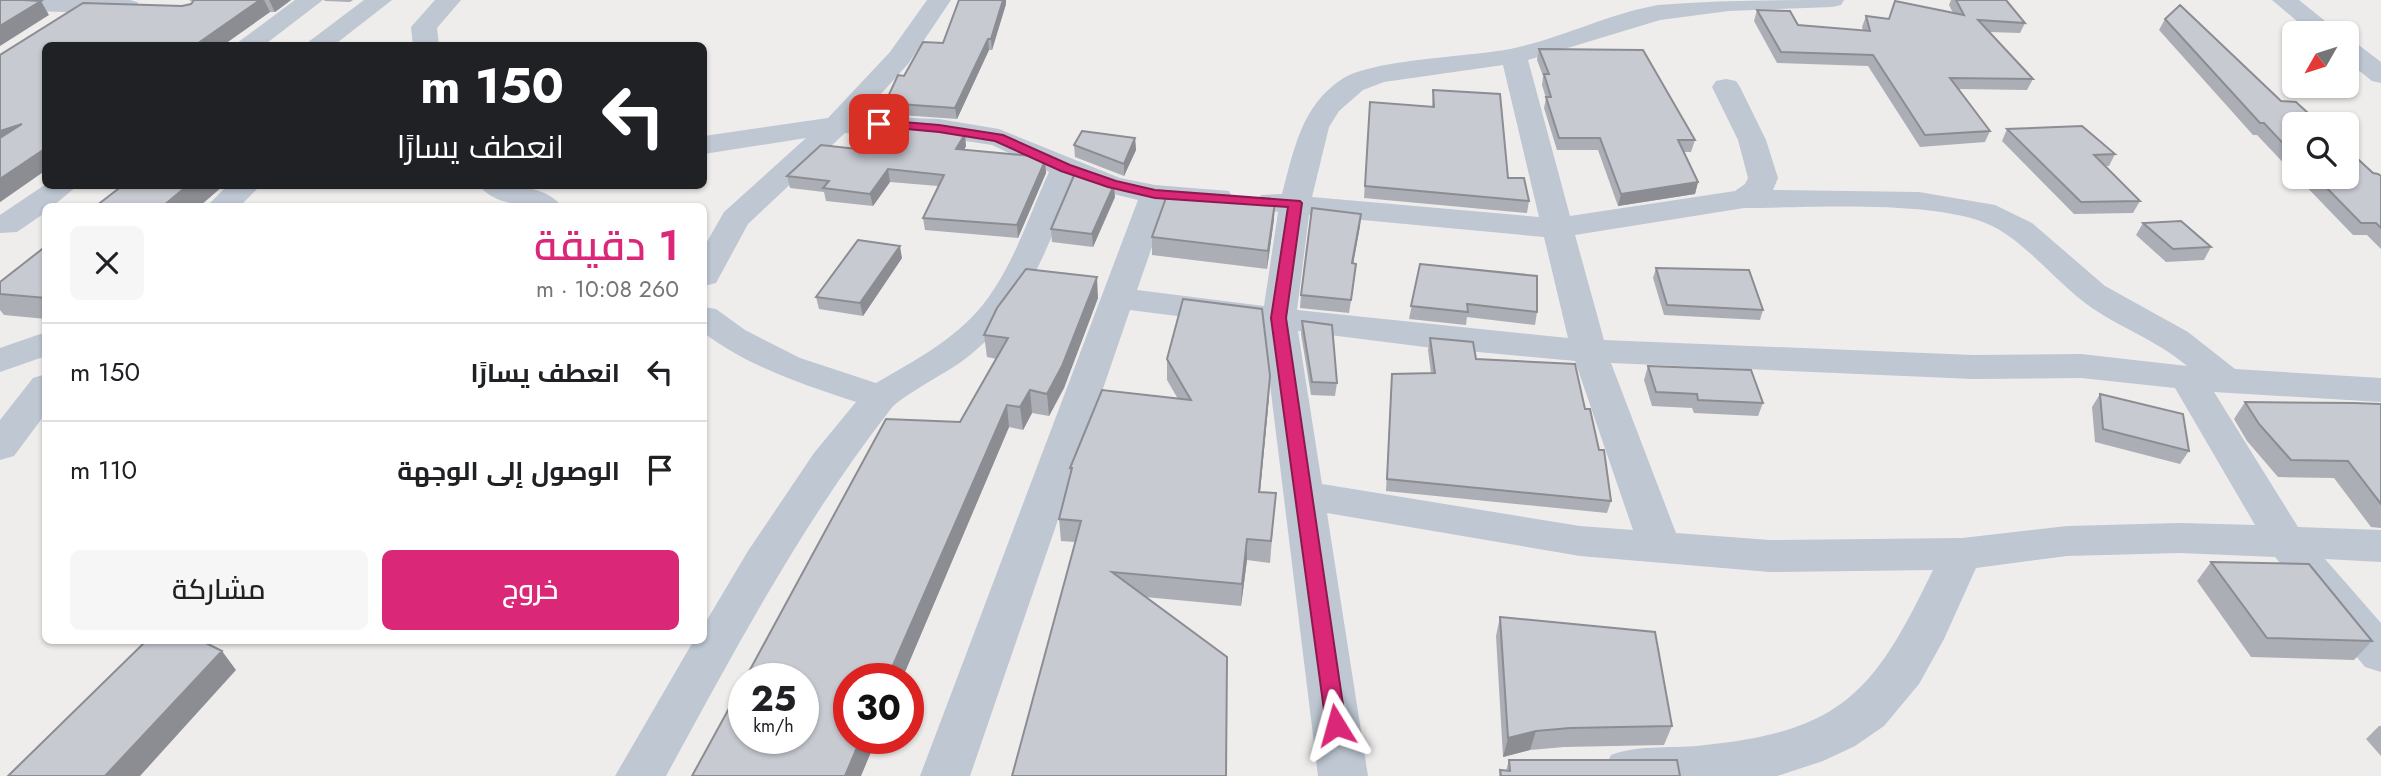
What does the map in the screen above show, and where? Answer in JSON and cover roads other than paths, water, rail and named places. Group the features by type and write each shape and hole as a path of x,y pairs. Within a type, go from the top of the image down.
{"street":[{"path":"252,42 311,0"},
{"path":"322,42 380,0"},
{"path":"425,36 449,0"},
{"path":"707,270 735,219 837,125 899,58 939,0"},
{"path":"1343,776 1279,318 1295,203 1315,128 1329,106 1353,84 1380,75 1514,56 1652,6 1832,0"},
{"path":"2284,0 2311,21"},
{"path":"55,26 91,2"},
{"path":"0,3 91,2 151,8"},
{"path":"1514,56 1589,351 1660,547"},
{"path":"2359,58 2381,75"},
{"path":"1726,87 1752,140 1763,178 1758,190 1744,199"},
{"path":"707,145 837,125 879,124 939,128 999,138 1065,168 1112,185 1155,194 1295,203 1459,221 1558,228 1744,199 1891,201 1961,205 1986,210 2007,221 2052,254 2076,279 2105,302 2184,345 2206,379 2286,541 2381,654"},
{"path":"640,776 763,562 828,463 880,397 938,362 976,331 1008,294 1065,168"},
{"path":"45,203 59,189"},
{"path":"225,203 242,189"},
{"path":"503,189 538,203"},
{"path":"945,776 1155,194"},
{"path":"16,232 42,206"},
{"path":"1116,298 1424,336 1589,351 1973,367 2081,366 2206,379 2381,390"},
{"path":"707,319 733,338 787,366 880,397"},
{"path":"0,361 42,345"},
{"path":"0,447 42,391"},
{"path":"1304,495 1580,541 1770,556 1962,554 2067,541 2180,538 2381,546"},
{"path":"1587,770 1695,769 1804,748 1853,724 1891,687 1917,645 1962,554"}]}
